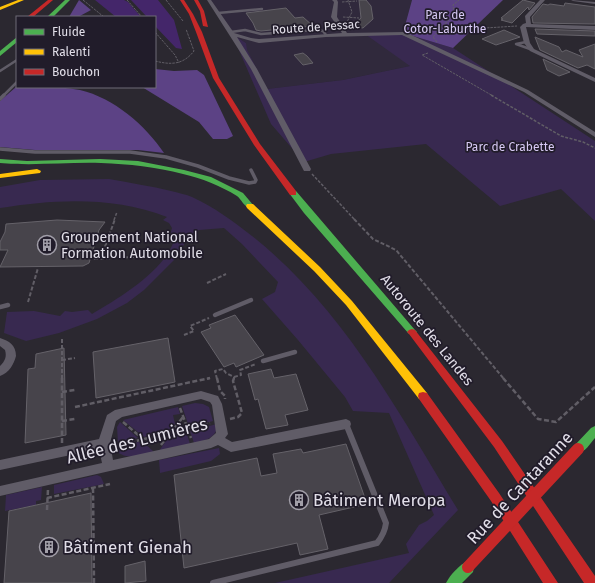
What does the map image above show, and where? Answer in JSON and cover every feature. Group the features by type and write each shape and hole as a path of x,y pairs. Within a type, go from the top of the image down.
{"main road":[{"path":"0,10 22,0"},
{"path":"31,16 51,0"},
{"path":"44,16 63,0"},
{"path":"51,16 68,0"},
{"path":"182,0 191,14 199,32 216,78 230,101"},
{"path":"196,0 202,11 215,58 230,101"},
{"path":"0,42 16,29"},
{"path":"0,54 16,40"},
{"path":"0,61 16,54"},
{"name":"Autoroute des Landes","path":"230,101 249,133 280,176 408,326 450,380 498,444 592,583"},
{"path":"0,161 26,163 120,161 164,167 208,180 240,196 254,211 317,269 349,303 378,339 425,399 491,491 551,583"},
{"path":"0,176 77,167 120,167 142,170 164,174 203,185 254,211"},
{"name":"Rue de Cantaranne","path":"453,583 595,431"}],"street":[{"path":"209,0 254,71 286,134 307,169"},
{"path":"527,25 527,17 543,0"},
{"path":"573,0 595,3"},
{"path":"335,1 334,17 345,34"},
{"path":"595,28 527,25 523,27 526,42 530,49 537,54 595,80"},
{"name":"Route de Pessac","path":"231,33 250,40 260,41 326,35 403,33 437,49"},
{"path":"437,49 526,91 595,136"},
{"path":"0,342 10,347 12,357 9,363 0,372"},
{"name":"Allée des Lumières","path":"0,465 62,452 104,446 111,418 119,413 178,400 201,396 214,399 226,418 222,434 218,439 194,447 0,491"},
{"path":"218,439 231,447 346,424"},
{"path":"104,446 108,467"}],"lane":[{"path":"218,13 262,9"},
{"path":"231,33 245,30 261,34 316,30 323,32 326,35"},
{"path":"526,42 516,44 530,49"},
{"path":"0,71 16,61"},
{"path":"0,98 16,83"},
{"path":"0,149 35,152 130,152 166,157 198,166 229,178 250,183 255,182 256,180 251,170"},
{"path":"215,315 251,300"},
{"path":"0,307 8,305"},
{"path":"263,361 295,352"},
{"path":"212,583 377,543 381,539 386,523 346,424"}],"path":[{"path":"83,0 103,16"},
{"path":"127,0 141,16"},
{"path":"166,0 184,21"},
{"path":"459,0 453,5 454,14 437,31 527,25"},
{"path":"335,1 357,1"},
{"path":"340,27 346,25 351,17 352,7 349,1"},
{"path":"334,17 359,18"},
{"path":"156,61 165,64 179,64 188,60 194,51 186,28"},
{"path":"156,33 176,55 179,64"},
{"path":"437,49 422,55 562,136 583,142 595,148"},
{"path":"307,169 372,240 396,250 538,419 556,422 595,387"},
{"path":"101,258 117,212"},
{"path":"94,258 154,256"},
{"path":"28,302 38,268"},
{"path":"207,283 226,274"},
{"path":"184,335 194,331 190,326 215,315"},
{"path":"62,339 62,452"},
{"path":"62,360 75,358"},
{"path":"226,402 225,396 220,391 215,371 222,369 234,377 241,375 240,370 263,361"},
{"path":"104,446 187,429 226,418 238,417 242,413 233,381 234,377"},
{"path":"75,407 210,378"},
{"path":"62,392 75,390"},
{"path":"178,400 194,447"},
{"path":"119,413 120,420 156,450 183,416"},
{"path":"62,422 75,419"},
{"path":"47,510 49,480"},
{"path":"47,498 110,484"},
{"path":"93,488 94,583"}],"shaded area":[{"path":"95,0 124,0 128,2 140,16 115,16"},
{"path":"131,0 158,0 174,20 182,49 176,48 156,27 156,16 146,16"},
{"path":"209,0 412,0 403,33 410,66 343,80 267,89 246,50 246,43 232,34"}],"green space":[{"path":"79,0 91,10 80,16 70,16"},
{"name":"Parc de Cotor-Laburthe","path":"412,0 503,0 453,48 403,33"},
{"name":"Parc de Crabette","path":"403,33 453,48 595,141 595,221 561,189 500,206 426,144 331,154 304,162 271,124 232,34 246,43 247,50 267,89 343,80 410,66 365,34"},
{"path":"156,69 174,71 197,70 204,75 233,136 227,139 213,139 199,122 144,88 156,88"},
{"path":"16,87 65,88 93,94 105,99 128,114 148,132 164,153 138,150 35,150 0,147 0,101"},
{"path":"109,179 187,195 208,205 230,220 252,236 285,264 342,329 367,364 414,436 458,510 389,583 275,583 409,553 406,544 419,525 434,515 389,413 353,411 345,397 262,299 275,292 278,282 242,244 224,228 199,230 188,238 175,259 144,290 127,303 97,319 59,333 26,341 4,333 7,312 34,311 60,316 65,311 72,312 88,310 92,314 139,283 150,274 168,252 174,241 169,240 172,228 169,223 163,220 167,217 147,210 126,205 84,201 63,201 0,208 0,187 40,180"},
{"path":"195,403 203,404 209,407 213,421 189,427 182,406"},
{"path":"178,407 180,414 173,415 175,424 161,433 144,437 123,420"},
{"path":"120,422 138,438 118,443 117,427"},
{"path":"217,424 215,432 210,438 194,443 190,431"},
{"path":"186,431 190,444 159,451 170,435"},
{"path":"142,441 154,452 138,456 127,456 122,455 114,448"},
{"path":"219,448 220,454 211,461 160,473 159,460"},
{"path":"97,475 101,477 104,484 54,494 54,485"},
{"path":"42,487 41,500 36,501 36,505 5,511 6,495"}],"building":[{"path":"359,0 366,0 371,6 373,19 363,28 352,26 361,18"},
{"path":"523,0 535,3 529,10 528,7 512,23 501,20 503,19 501,18"},
{"path":"565,3 595,7 595,24 533,23 532,17 543,4 564,6"},
{"path":"286,8 295,18 303,17 313,26 261,31 256,30 246,13"},
{"path":"535,29 595,31 595,36 537,34"},
{"path":"504,30 520,37 496,45 482,39"},
{"path":"535,37 559,47 562,52 566,50 583,57 579,50 595,44 595,69 587,65 578,68 540,50"},
{"path":"303,53 313,63 303,65 294,55"},
{"path":"543,59 570,72 559,76 547,70"},
{"name":"Groupement National Formation Automobile","path":"57,220 105,222 99,230 89,263 83,266 0,267 8,250 0,250 0,242 5,232 6,224"},
{"path":"235,315 264,355 236,367 234,363 224,367 201,332 211,328 209,325"},
{"path":"168,338 175,382 96,398 93,352"},
{"path":"64,348 66,435 25,443 28,369 35,368 36,354"},
{"path":"271,369 274,378 296,374 308,410 285,415 288,425 266,429 258,399 255,400 248,374"},
{"path":"346,444 367,504 319,515 328,549 300,555 297,543 184,568 174,475 257,458 261,476 277,473 273,454 301,449 303,453"},
{"name":"Bâtiment Gienah","path":"91,493 92,583 4,583 9,511"},
{"path":"145,561 146,581 125,583 125,566"}],"traffic: fast":[{"path":"51,16 68,0"},
{"path":"0,54 16,40"},
{"path":"0,161 27,163 100,161 138,163 184,172 208,179 240,195 250,206"},
{"path":"293,193 412,332"},
{"path":"578,449 595,431"},
{"path":"453,583 468,567"}],"traffic: slow":[{"path":"0,9 22,0"},
{"path":"0,176 37,171"},
{"path":"250,206 317,269 349,303 423,396"}],"traffic: jam":[{"path":"31,16 51,0"},
{"path":"182,0 191,14 199,32 216,78 257,145 293,193"},
{"path":"196,0 202,11 206,26"},
{"path":"412,332 498,444 592,583"},
{"path":"423,396 495,497 551,583"},
{"path":"468,567 578,449"}],"place":[{"name":"Groupement National Formation Automobile","path":"47,245"},
{"name":"Bâtiment Meropa","path":"299,500"},
{"name":"Bâtiment Gienah","path":"49,547"}]}
